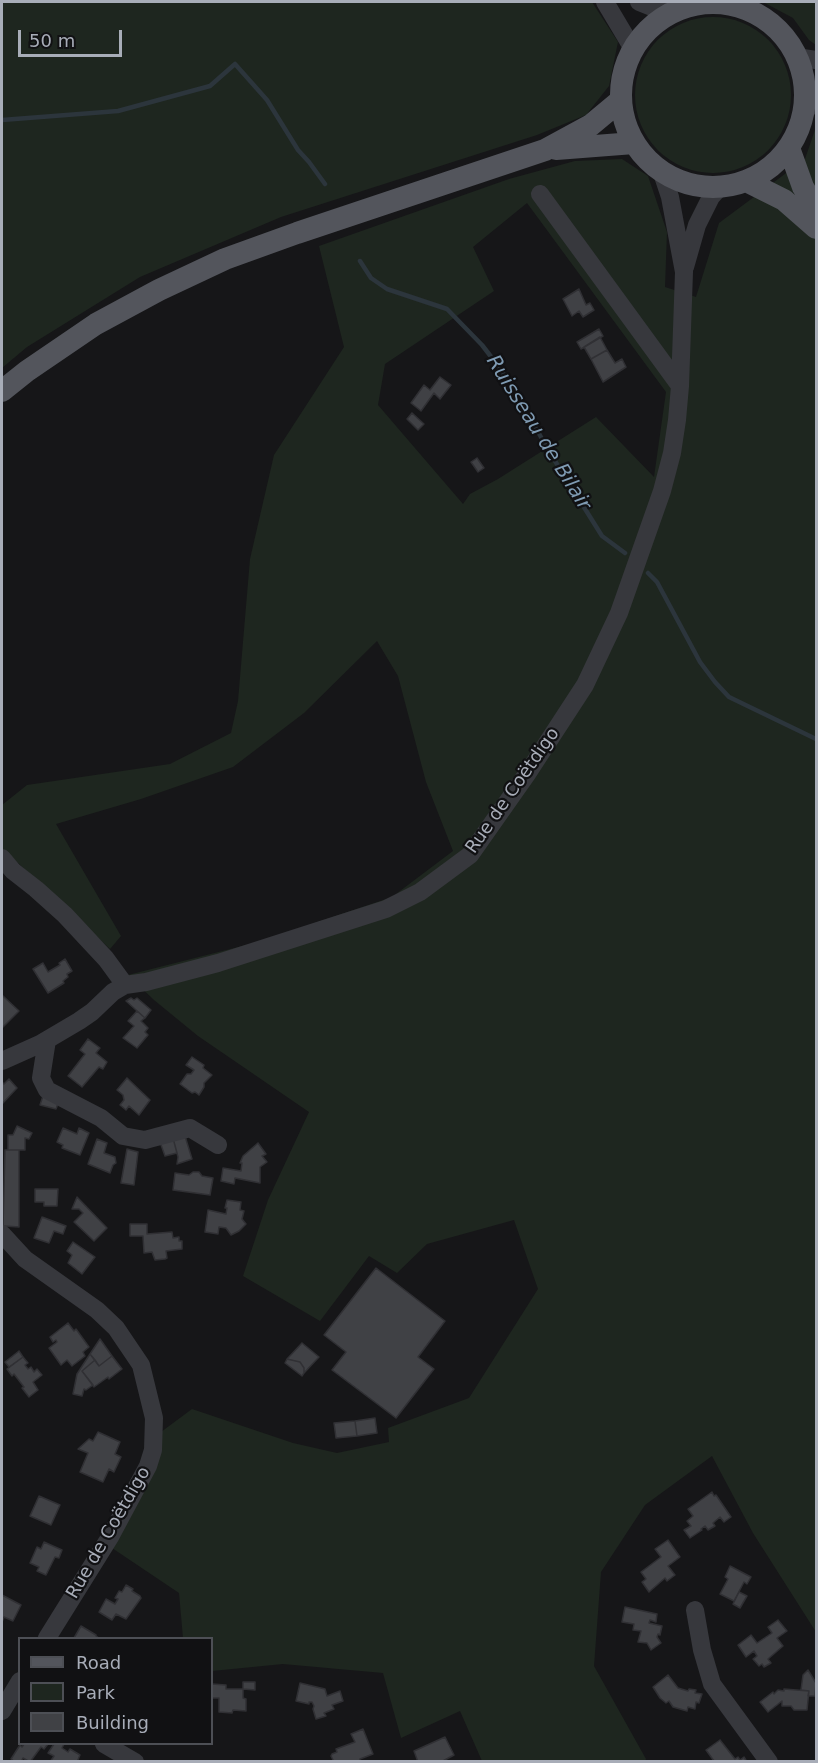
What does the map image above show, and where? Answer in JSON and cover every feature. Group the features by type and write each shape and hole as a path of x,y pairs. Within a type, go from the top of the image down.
{"main road":[{"path":"723,3 749,10 772,24 790,46 806,58 805,96 810,107 789,148 770,168 746,181 720,187 693,185 669,177 649,162 634,143 625,122 621,100 623,74 633,49 649,29 669,14 695,4 723,3"},
{"path":"2,391 27,370 96,324 159,290 225,260 297,233 545,150 591,125 621,100"},
{"path":"545,150 634,143"},
{"path":"789,148 803,187 816,209"},
{"path":"746,181 784,200 816,228"}],"street":[{"path":"605,2 633,49"},
{"path":"639,2 669,14"},
{"name":"Rue de Coëtdigo","path":"661,170 670,197 684,272"},
{"name":"Rue de Coëtdigo","path":"2,1061 47,1040 79,1021 113,992 125,985 146,982 218,963 386,909 420,892 470,855 527,774 585,685 619,613 665,482 672,453 680,386 684,272 696,225 711,197 720,187"},
{"path":"540,194 680,386"},
{"path":"2,858 13,871 65,915 106,959 125,985"},
{"path":"47,1040 41,1078 47,1090 100,1118 123,1136 145,1140 190,1128 218,1145"},
{"name":"Rue de Coëtdigo","path":"2,1234 25,1259 97,1311 116,1328 141,1365 154,1418 153,1450 148,1466 110,1537 48,1637"},
{"path":"695,1610 702,1650 712,1684 769,1761"},
{"path":"2,1711 13,1689"},
{"path":"107,1745 135,1761"}],"green space":[{"path":"2,2 592,2 618,42 609,86 586,115 537,135 281,217 140,277 27,347 2,368"},
{"path":"763,2 816,2 816,45 809,40 793,18"},
{"path":"713,17 743,23 768,40 785,65 791,95 785,125 768,150 743,167 713,173 683,167 658,150 641,125 635,95 641,65 658,40 683,23"},
{"path":"816,127 816,1632 753,1533 712,1456 645,1505 601,1572 594,1666 646,1759 645,1761 482,1761 460,1711 401,1738 383,1673 283,1664 213,1671 213,1637 183,1637 179,1593 112,1548 161,1432 192,1409 293,1443 337,1453 389,1442 388,1428 469,1398 538,1289 514,1220 427,1244 397,1273 369,1256 320,1321 243,1276 268,1200 309,1112 198,1036 128,975 258,942 392,897 453,851 426,782 398,676 377,641 304,713 233,767 141,799 56,824 121,936 110,949 2,848 2,805 27,785 170,764 231,733 238,701 250,559 274,455 344,347 319,246 509,179 575,161 622,159 648,176 667,232 665,287 696,297 719,223 805,159","holes":["527,203 666,392 654,477 596,417 498,479 470,494 463,504 378,405 385,364 494,291 473,247"]}],"building":[{"path":"579,289 586,305 590,303 594,310 583,317 579,311 572,316 563,299"},
{"path":"599,329 603,336 581,349 577,342"},
{"path":"600,337 607,350 591,359 584,347"},
{"path":"607,350 615,363 622,359 626,367 603,382 591,359"},
{"path":"440,377 451,385 440,399 434,393 421,411 411,403 424,385 430,390"},
{"path":"412,413 424,424 418,430 407,419"},
{"path":"477,458 484,468 478,472 471,462"},
{"path":"65,959 72,971 67,974 68,977 63,981 64,983 48,993 33,969 43,963 48,972"},
{"path":"2,997 19,1011 2,1028"},
{"path":"131,998 134,1000 137,998 151,1010 145,1018 126,1001"},
{"path":"137,1011 145,1018 141,1021 148,1028 145,1032 148,1035 137,1048 123,1038 134,1026 128,1021"},
{"path":"88,1039 100,1048 96,1053 107,1062 103,1069 99,1067 82,1087 68,1076 85,1054 80,1050"},
{"path":"192,1057 204,1065 203,1068 212,1075 204,1083 199,1095 180,1084 187,1074 191,1074 194,1070 186,1065"},
{"path":"127,1078 150,1100 139,1115 129,1106 126,1110 120,1105 124,1100 123,1095 117,1090"},
{"path":"9,1079 17,1088 2,1104 2,1082 4,1084"},
{"path":"43,1096 59,1101 56,1109 40,1105"},
{"path":"17,1126 32,1133 29,1139 25,1138 25,1150 8,1150 8,1135 13,1135"},
{"path":"63,1128 77,1134 79,1128 89,1133 80,1155 62,1148 63,1145 57,1142"},
{"path":"185,1136 192,1159 177,1164 178,1157 173,1138"},
{"path":"173,1138 177,1153 165,1156 160,1142"},
{"path":"97,1139 107,1143 104,1153 115,1157 116,1163 110,1173 88,1164"},
{"path":"258,1143 266,1154 262,1156 267,1162 260,1167 260,1183 235,1178 234,1184 221,1181 223,1168 241,1171 242,1163 240,1163 243,1156"},
{"path":"127,1149 138,1152 134,1185 121,1183"},
{"path":"5,1150 19,1150 19,1227 3,1226"},
{"path":"193,1172 213,1178 210,1195 173,1190 175,1173 189,1175"},
{"path":"35,1189 58,1189 57,1206 44,1206 44,1202 35,1202"},
{"path":"77,1197 107,1228 94,1241 74,1222 83,1213 79,1209 72,1209"},
{"path":"227,1200 241,1202 240,1210 244,1211 242,1219 246,1224 231,1235 226,1228 219,1227 218,1234 205,1232 208,1210 226,1214"},
{"path":"42,1217 66,1226 63,1234 54,1231 49,1243 34,1238"},
{"path":"130,1224 147,1224 147,1234 172,1232 173,1238 179,1237 179,1241 182,1241 182,1249 166,1251 167,1258 155,1260 152,1252 144,1253 143,1236 130,1236"},
{"path":"73,1242 95,1257 82,1274 68,1263 72,1255 67,1251"},
{"path":"376,1268 445,1321 418,1357 434,1369 396,1418 332,1370 346,1352 324,1335"},
{"path":"68,1323 74,1331 76,1329 89,1347 83,1352 85,1356 72,1366 67,1360 61,1365 49,1348 57,1342 56,1340 53,1342 50,1337"},
{"path":"100,1339 112,1356 99,1366 90,1354"},
{"path":"302,1343 319,1357 304,1373 300,1362 287,1359"},
{"path":"19,1351 23,1357 9,1367 5,1362"},
{"path":"90,1354 95,1360 82,1371 93,1385 84,1389 82,1396 73,1394 77,1374"},
{"path":"112,1356 122,1369 94,1387 82,1371 95,1360 99,1366"},
{"path":"23,1357 28,1363 25,1365 28,1369 31,1367 34,1372 37,1369 42,1375 33,1382 38,1390 29,1397 14,1374 12,1376 7,1369"},
{"path":"287,1359 300,1362 304,1368 302,1376 285,1363"},
{"path":"375,1418 377,1433 357,1436 355,1421"},
{"path":"355,1421 357,1436 336,1438 334,1423"},
{"path":"98,1432 120,1442 115,1454 121,1457 114,1472 109,1469 103,1482 80,1472 88,1453 78,1449 89,1439 93,1441"},
{"path":"712,1492 731,1517 724,1522 720,1517 713,1523 715,1526 708,1530 705,1526 690,1538 684,1530 691,1526 687,1521 693,1516 688,1509"},
{"path":"39,1496 60,1505 51,1525 30,1516"},
{"path":"668,1540 680,1557 668,1566 675,1575 667,1581 665,1578 649,1592 642,1582 646,1579 641,1572 661,1557 655,1549"},
{"path":"44,1542 62,1550 59,1558 55,1557 46,1575 37,1571 39,1567 30,1563 37,1547 41,1549"},
{"path":"730,1566 751,1577 747,1584 744,1582 734,1601 720,1594 728,1579 725,1577"},
{"path":"126,1585 141,1598 126,1619 116,1614 112,1620 99,1612 106,1599 115,1604 119,1591 122,1592"},
{"path":"739,1592 747,1596 740,1608 733,1604"},
{"path":"2,1595 21,1605 13,1621 4,1617 2,1622"},
{"path":"625,1607 657,1614 656,1622 650,1620 649,1623 662,1626 660,1635 658,1634 657,1637 661,1643 651,1650 647,1643 638,1642 641,1631 633,1630 634,1624 622,1622"},
{"path":"778,1620 787,1631 777,1638 783,1646 768,1659 771,1663 764,1667 762,1664 759,1666 753,1659 757,1656 754,1651 746,1657 738,1645 751,1635 757,1643 772,1633 768,1627"},
{"path":"81,1626 98,1637 75,1637"},
{"path":"808,1670 816,1683 815,1696 808,1696 809,1691 801,1690 803,1675"},
{"path":"668,1675 678,1688 688,1691 689,1689 696,1690 695,1693 702,1694 699,1703 696,1702 695,1709 688,1707 687,1711 673,1707 669,1701 666,1703 660,1698 653,1687"},
{"path":"243,1682 255,1682 255,1690 243,1689"},
{"path":"300,1683 325,1689 327,1696 340,1691 343,1701 332,1705 334,1709 324,1713 326,1716 316,1719 312,1702 309,1704 296,1701"},
{"path":"213,1684 226,1685 226,1689 243,1689 246,1711 219,1712 219,1698 213,1698"},
{"path":"784,1689 809,1691 807,1710 794,1710 791,1706 782,1706 782,1701 768,1712 760,1702 773,1692 774,1694"},
{"path":"363,1729 373,1754 360,1759 360,1762 334,1762 331,1756 337,1752 336,1749 355,1742 351,1734"},
{"path":"445,1737 454,1755 441,1762 418,1762 414,1751"},
{"path":"720,1740 735,1759 738,1757 740,1760 744,1757 747,1762 714,1761 706,1750"},
{"path":"20,1745 22,1747 23,1745 47,1745 44,1749 41,1747 30,1762 23,1758 21,1762 15,1762 11,1759"},
{"path":"53,1745 64,1745 62,1748 68,1752 70,1749 80,1755 77,1762 50,1762 54,1756 48,1753"}],"waterway":[{"path":"2,120 118,111 210,86 235,64 267,100 298,150 325,184"},
{"name":"Ruisseau de Bilair","path":"360,261 371,278 387,289 447,309 482,345 516,393 602,536 625,553"},
{"name":"Ruisseau de Bilair","path":"648,573 657,582 700,662 729,697 816,739"}]}
